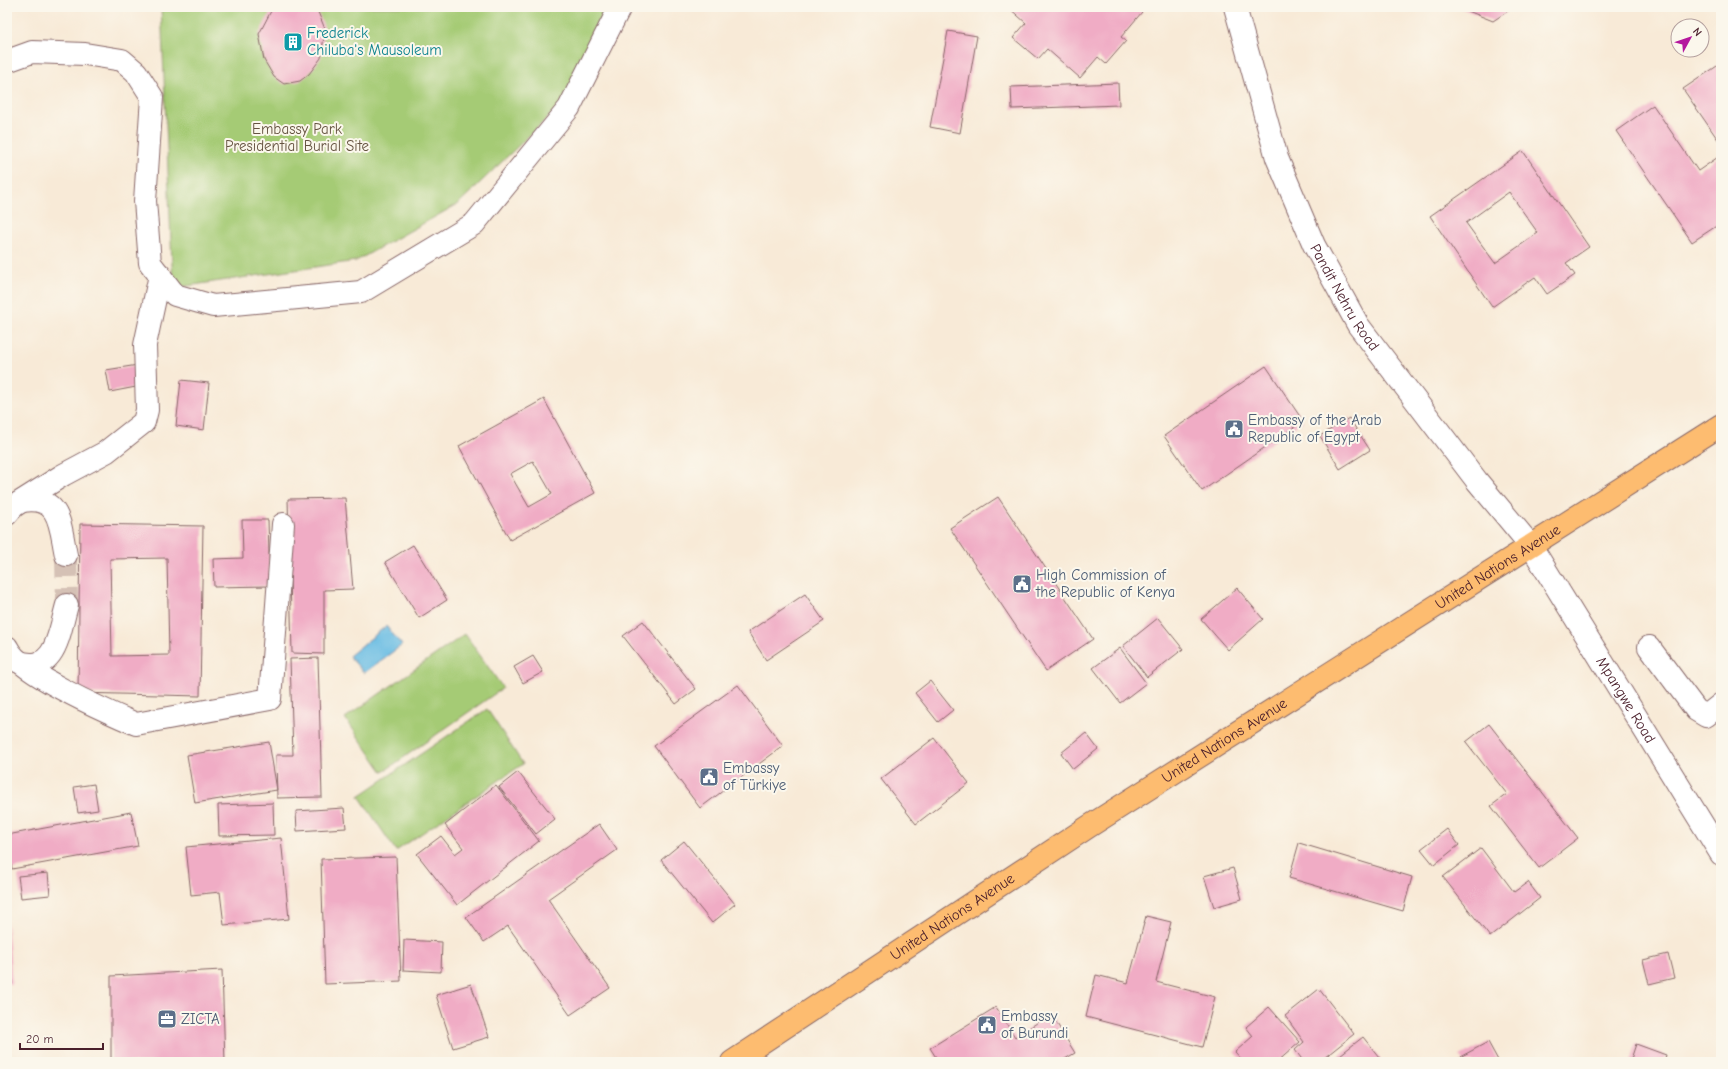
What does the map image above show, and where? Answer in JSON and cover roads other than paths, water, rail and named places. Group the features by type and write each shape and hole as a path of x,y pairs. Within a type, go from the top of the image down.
{"main road":[{"name":"United Nations Avenue","path":"732,1062 1088,827 1721,425"}],"street":[{"path":"7,61 32,52 85,54 122,60 136,72 152,97 145,201 150,264 175,295 213,306 361,292 474,224 569,108 620,7"},
{"name":"Pandit Nehru Road","path":"1235,7 1277,158 1314,245 1358,325 1476,481 1531,546"},
{"path":"15,508 63,475 106,452 144,422 147,410 145,345 160,275"},
{"path":"63,475 56,513 66,555"},
{"path":"15,508 33,499 42,501 50,506 56,513"},
{"path":"12,654 42,678 136,724 270,699 283,524"},
{"name":"Mpangwe Road","path":"1531,546 1721,854"},
{"path":"64,688 55,662 55,648 67,605"},
{"path":"1649,647 1696,710 1706,716 1721,704"},
{"path":"12,654 26,664 36,664 44,661 55,648"}],"water":[{"path":"386,626 402,645 364,673 349,656"}],"tunnel":[{"path":"66,555 67,605"}],"place":[{"name":"Frederick Chiluba's Mausoleum","path":"293,42"},
{"name":"Embassy of the Arab Republic of Egypt","path":"1234,429"},
{"name":"High Commission of the Republic of Kenya","path":"1022,584"},
{"name":"Embassy of Türkiye","path":"709,777"},
{"name":"ZICTA","path":"167,1019"},
{"name":"Embassy of Burundi","path":"987,1025"}],"park label":[{"name":"Embassy Park Presidential Burial Site","path":"297,138"}]}
